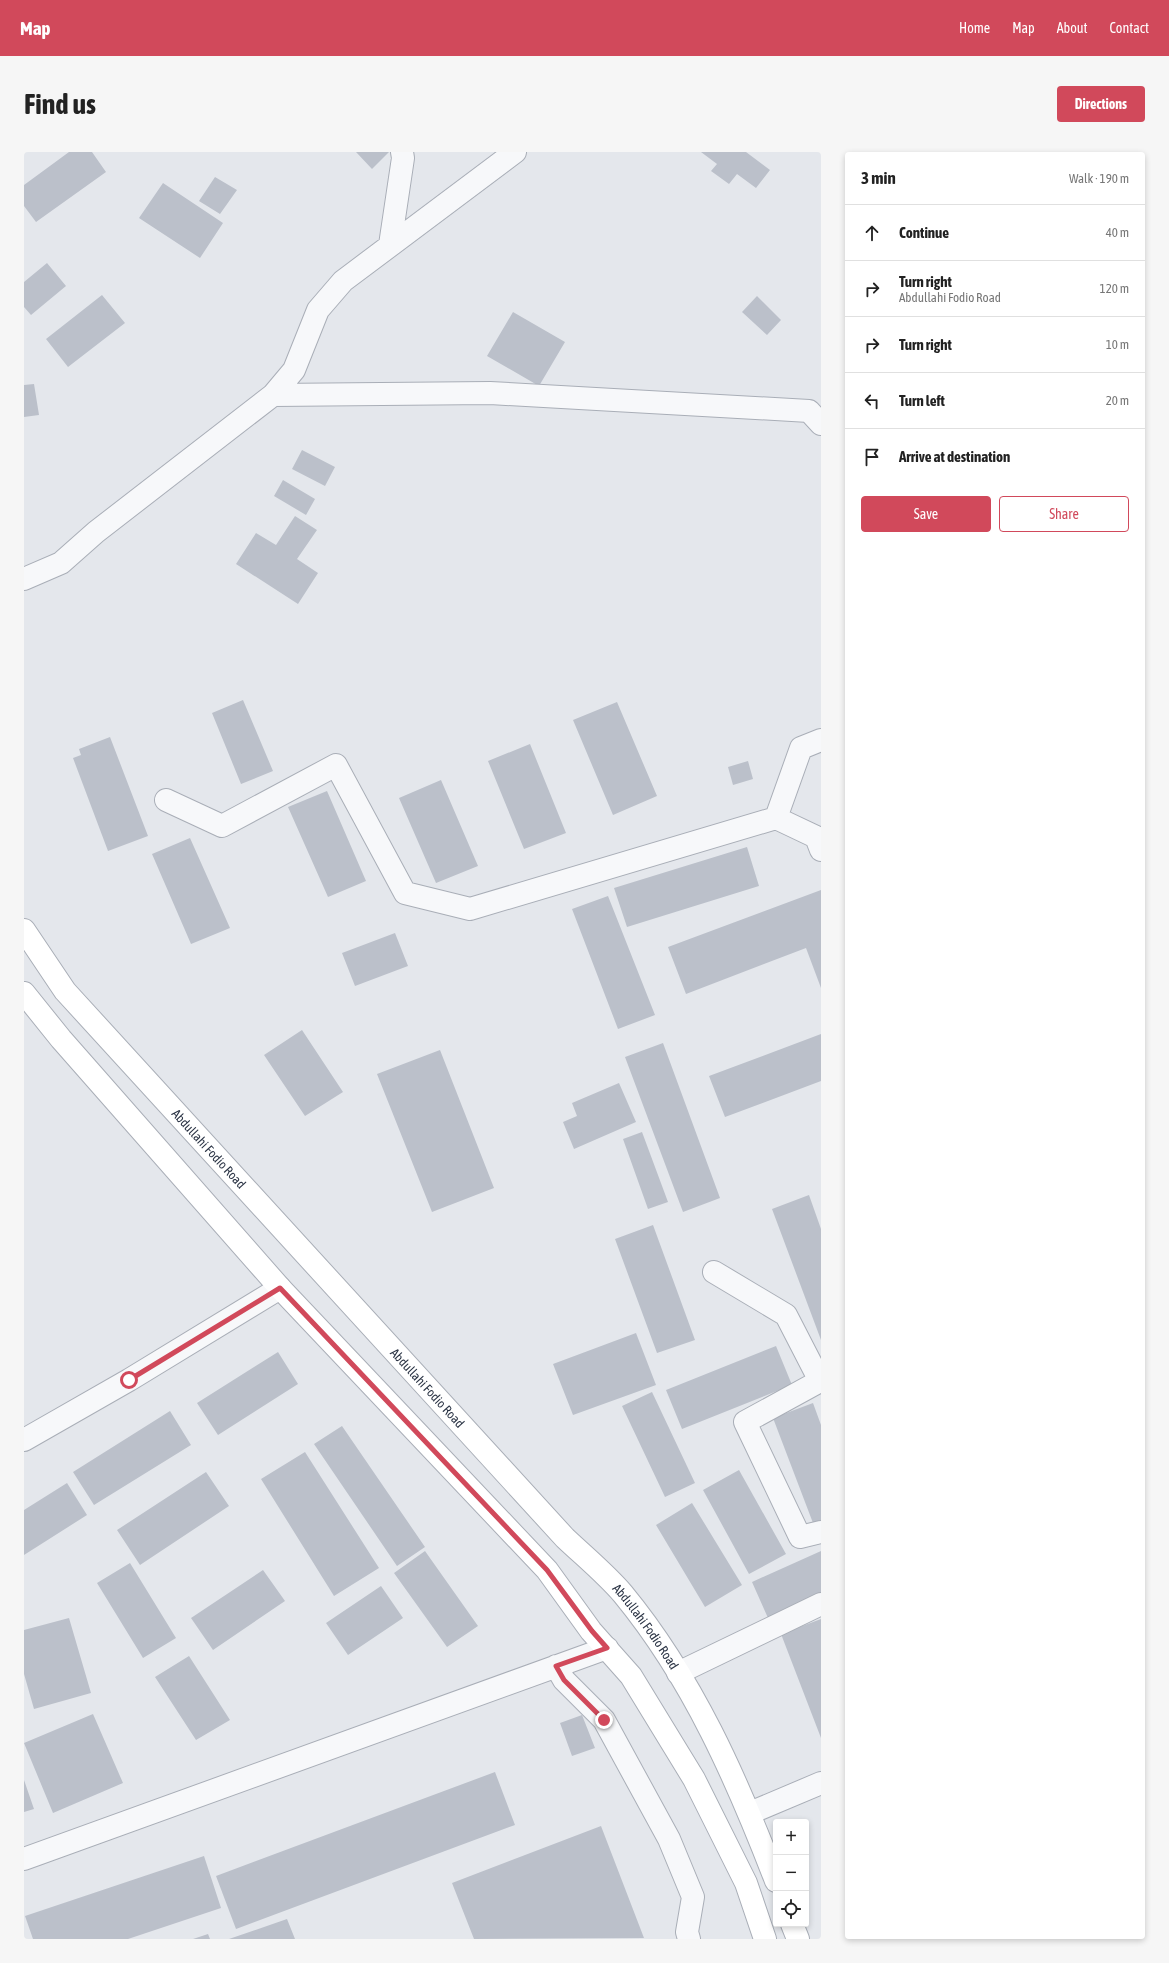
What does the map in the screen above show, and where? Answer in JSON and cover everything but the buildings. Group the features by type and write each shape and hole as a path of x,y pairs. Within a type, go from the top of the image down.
{"main road":[{"name":"Abdullahi Fodio Road","path":"24,930 65,991 560,1532 623,1594 696,1701 721,1748 750,1813 773,1873"},
{"path":"24,992 61,1039 280,1288 547,1570 592,1631 631,1676 694,1779 746,1883 765,1939"},
{"path":"793,1927 798,1939"}],"street":[{"path":"390,245 403,158 402,152"},
{"path":"24,579 61,563 96,532 273,395 294,370 318,310 343,281 515,152"},
{"path":"273,395 498,394 809,411 821,424"},
{"path":"776,818 801,748 821,740"},
{"path":"166,800 222,826 336,765 405,893 470,909 776,818 816,837 821,850"},
{"path":"714,1272 786,1315 821,1382 745,1422 800,1537 821,1532"},
{"path":"24,1440 129,1380 280,1288"},
{"path":"678,1673 821,1604"},
{"path":"24,1859 607,1648"},
{"path":"556,1666 564,1680 604,1720 669,1839 693,1897 687,1932 689,1939"},
{"path":"750,1813 821,1783"}],"route":[{"path":"129,1380 280,1288 547,1570 592,1631 607,1648 556,1666 564,1680 604,1720"}]}
